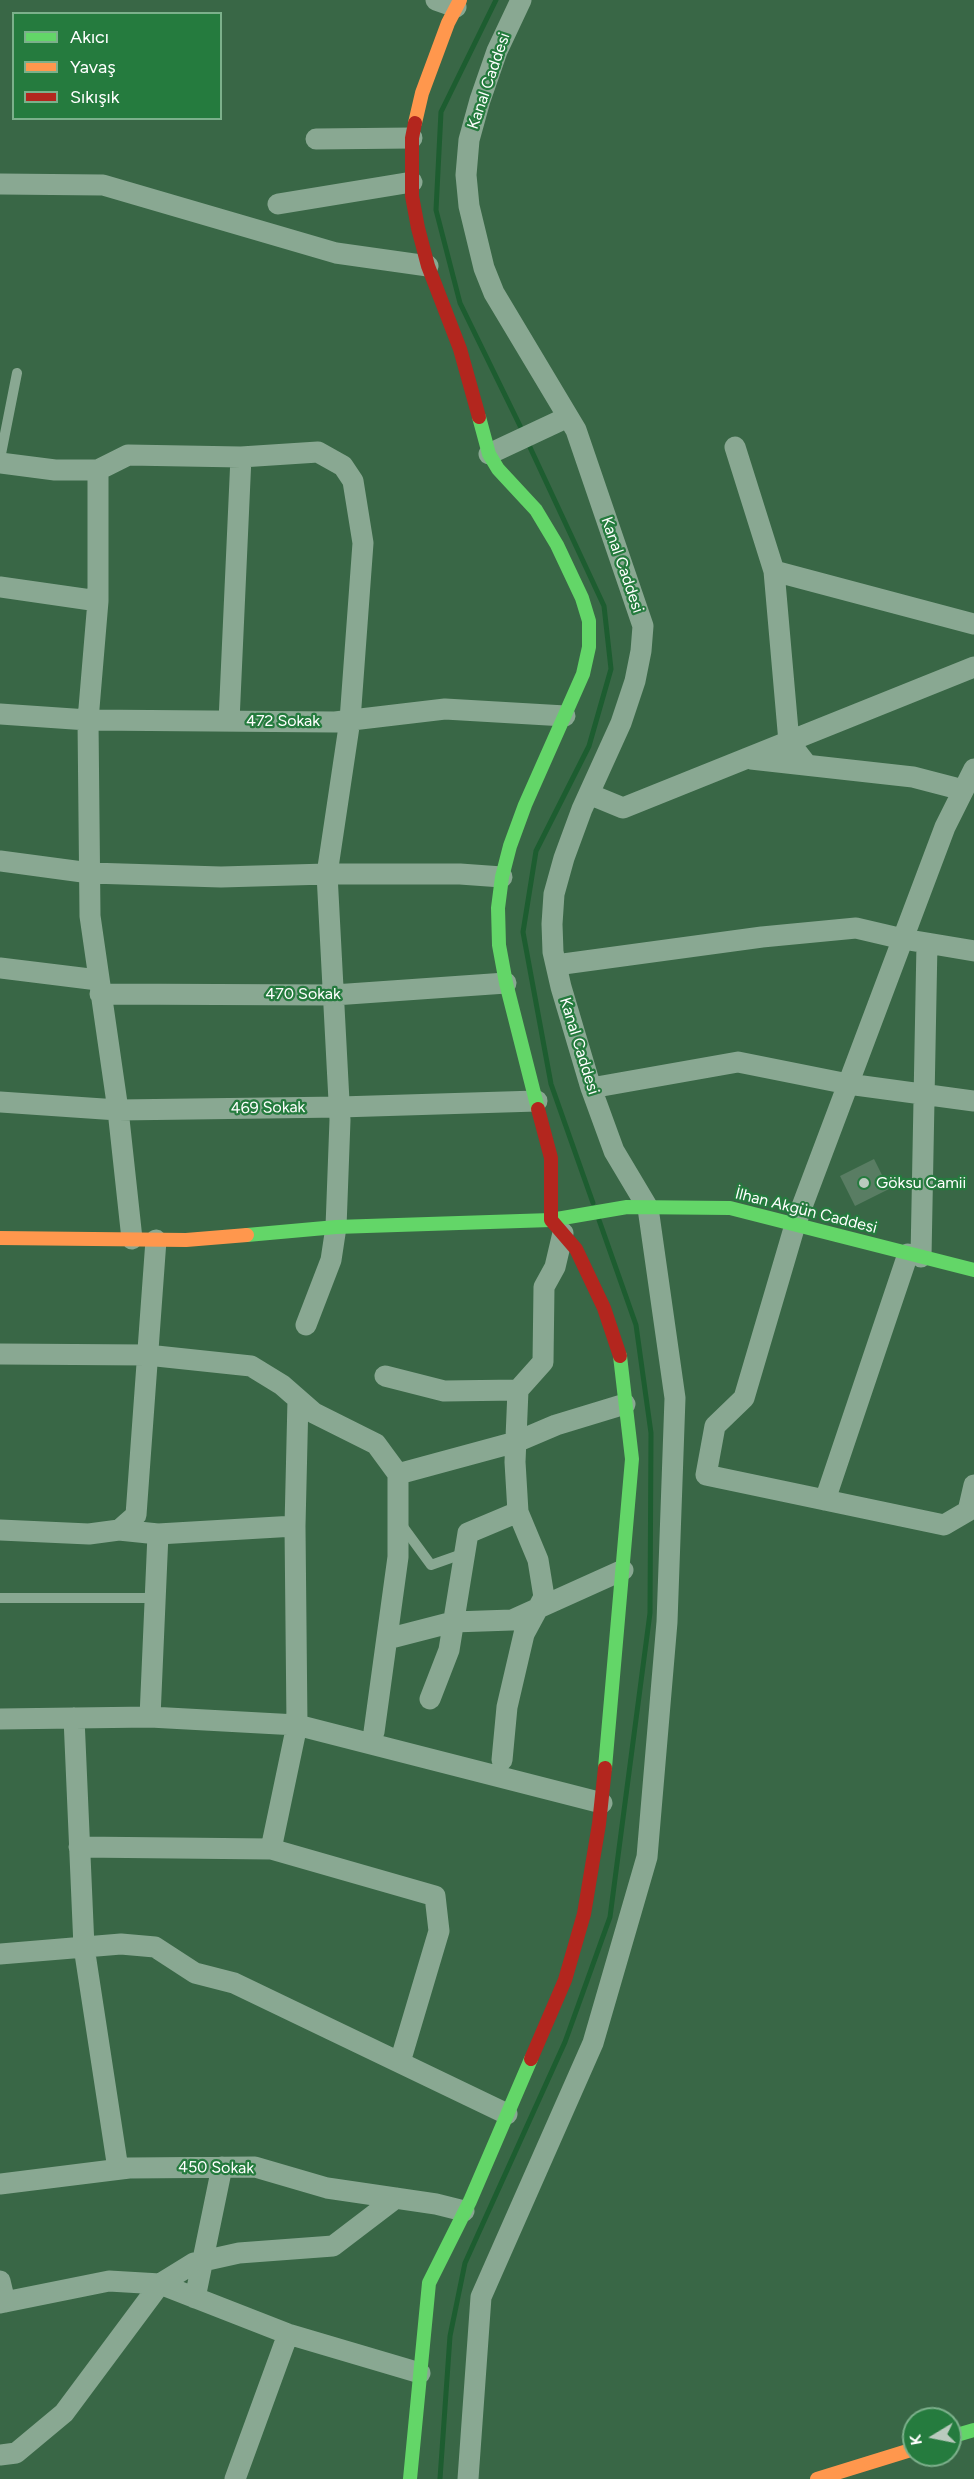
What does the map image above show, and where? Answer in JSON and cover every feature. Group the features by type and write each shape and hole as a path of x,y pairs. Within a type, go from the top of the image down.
{"street":[{"path":"436,0 458,4 422,93 412,138 412,182 418,228 428,266 498,450 498,469 536,510 557,545 582,598 589,621 589,647 583,674 525,804 510,846 502,877 498,908 499,945 506,983 551,1158 561,1223 555,1267 544,1287 543,1362 518,1390 516,1442 518,1512 538,1560 544,1597 524,1634 507,1707 502,1760"},
{"name":"Kanal Caddesi","path":"521,0 497,51 480,100 469,140 466,175 469,206 484,268 494,293 559,421 585,452 642,626 636,681 621,723 589,794 564,858 554,894 552,924 556,965 591,1088 637,1208"},
{"path":"316,139 412,138"},
{"path":"278,204 412,182"},
{"path":"0,183 102,185 336,253 428,266"},
{"path":"498,450 559,421"},
{"path":"735,447 774,571 789,742 807,765"},
{"path":"0,461 55,470 98,470 128,455 241,457 318,452 343,466 353,482 363,543 350,720 327,874 340,1107 336,1227 331,1260 306,1325"},
{"path":"229,721 241,457"},
{"path":"98,470 98,601 88,720 90,916 118,1110 132,1239"},
{"path":"774,571 974,624"},
{"path":"0,587 98,601"},
{"path":"589,794 623,808 974,667"},
{"name":"472 Sokak","path":"0,714 88,720 350,720 445,709 565,716"},
{"path":"747,759 913,777 963,790"},
{"path":"974,769 945,827 795,1225 744,1398 715,1426 706,1475 944,1525 968,1512 974,1485"},
{"path":"0,861 90,873 220,877 460,874 502,877"},
{"path":"556,965 762,937 856,928 903,939 974,951"},
{"path":"825,1500 914,1255 924,1095 927,943"},
{"name":"470 Sokak","path":"0,968 99,986 334,995 506,983"},
{"path":"591,1088 738,1062 848,1084 974,1101"},
{"name":"469 Sokak","path":"0,1102 118,1110 537,1101"},
{"path":"468,2479 481,2297 593,2043 647,1857 668,1622 675,1398 637,1208"},
{"name":"İlhan Akgün Caddesi","path":"0,1238 186,1240 336,1227 561,1223 637,1208 730,1208 974,1270"},
{"path":"410,2479 429,2283 464,2211 566,1980 584,1914 602,1803 632,1459 620,1357 604,1308 561,1223"},
{"path":"118,1530 136,1515 156,1240"},
{"path":"0,1354 147,1355 251,1366 282,1385 314,1413 376,1444 398,1474 398,1557 374,1732"},
{"path":"385,1376 444,1391 518,1390"},
{"path":"272,1849 297,1725 295,1526 298,1399"},
{"path":"398,1474 516,1442 556,1425 626,1404"},
{"path":"430,1699 448,1650 468,1533 518,1512"},
{"path":"0,1530 89,1534 118,1530 158,1534 295,1526"},
{"path":"150,1716 158,1534"},
{"path":"387,1639 453,1622 512,1620 623,1570"},
{"path":"0,1719 150,1716 297,1725 602,1803"},
{"path":"74,1718 84,1947 118,2169"},
{"path":"79,1847 272,1849 435,1896 439,1931 400,2062"},
{"path":"0,1954 121,1944 155,1947 195,1973 234,1983 507,2114"},
{"name":"450 Sokak","path":"0,2184 118,2169 255,2167 327,2188 436,2204 464,2211"},
{"path":"195,2298 222,2168"},
{"path":"0,2455 16,2454 64,2413 160,2284 194,2263 239,2253 333,2246 396,2198"},
{"path":"0,2281 2,2303 109,2281 160,2284 288,2334 420,2373"},
{"path":"235,2479 288,2334"},
{"path":"817,2479 902,2453"}],"lane":[{"path":"0,461 17,373"},
{"path":"398,1519 431,1565 465,1553"},
{"path":"0,1598 155,1598"}],"building":[{"name":"Göksu Camii","path":"874,1159 889,1189 855,1206 840,1176"}],"waterway":[{"path":"496,0 441,112 436,210 460,303 524,434"},
{"path":"528,443 604,606 611,669 589,746 536,851 523,932 551,1084 593,1203"},
{"path":"440,2479 450,2336 465,2263 565,2042 610,1917 650,1613 651,1433 636,1325 599,1220"}],"traffic: fast":[{"path":"479,417 489,454 498,469 536,510 557,545 582,598 589,621 589,647 583,674 525,805 510,846 502,877 498,908 499,945 506,983 538,1109"},
{"path":"247,1235 336,1227 551,1220 627,1207 730,1208 974,1270"},
{"path":"605,1768 632,1459 620,1356"},
{"path":"410,2479 429,2283 470,2201 531,2059"},
{"path":"962,2434 974,2430"}],"traffic: slow":[{"path":"415,123 422,93 448,23 460,0"},
{"path":"0,1238 186,1240 247,1235"},
{"path":"817,2479 902,2453"}],"traffic: jam":[{"path":"415,123 412,138 412,196 418,228 428,266 460,349 479,417"},
{"path":"538,1109 551,1158 551,1220 576,1249 604,1308 620,1356"},
{"path":"531,2059 565,1980 584,1914 599,1824 605,1768"}],"place":[{"name":"Göksu Camii","path":"864,1183"}]}
